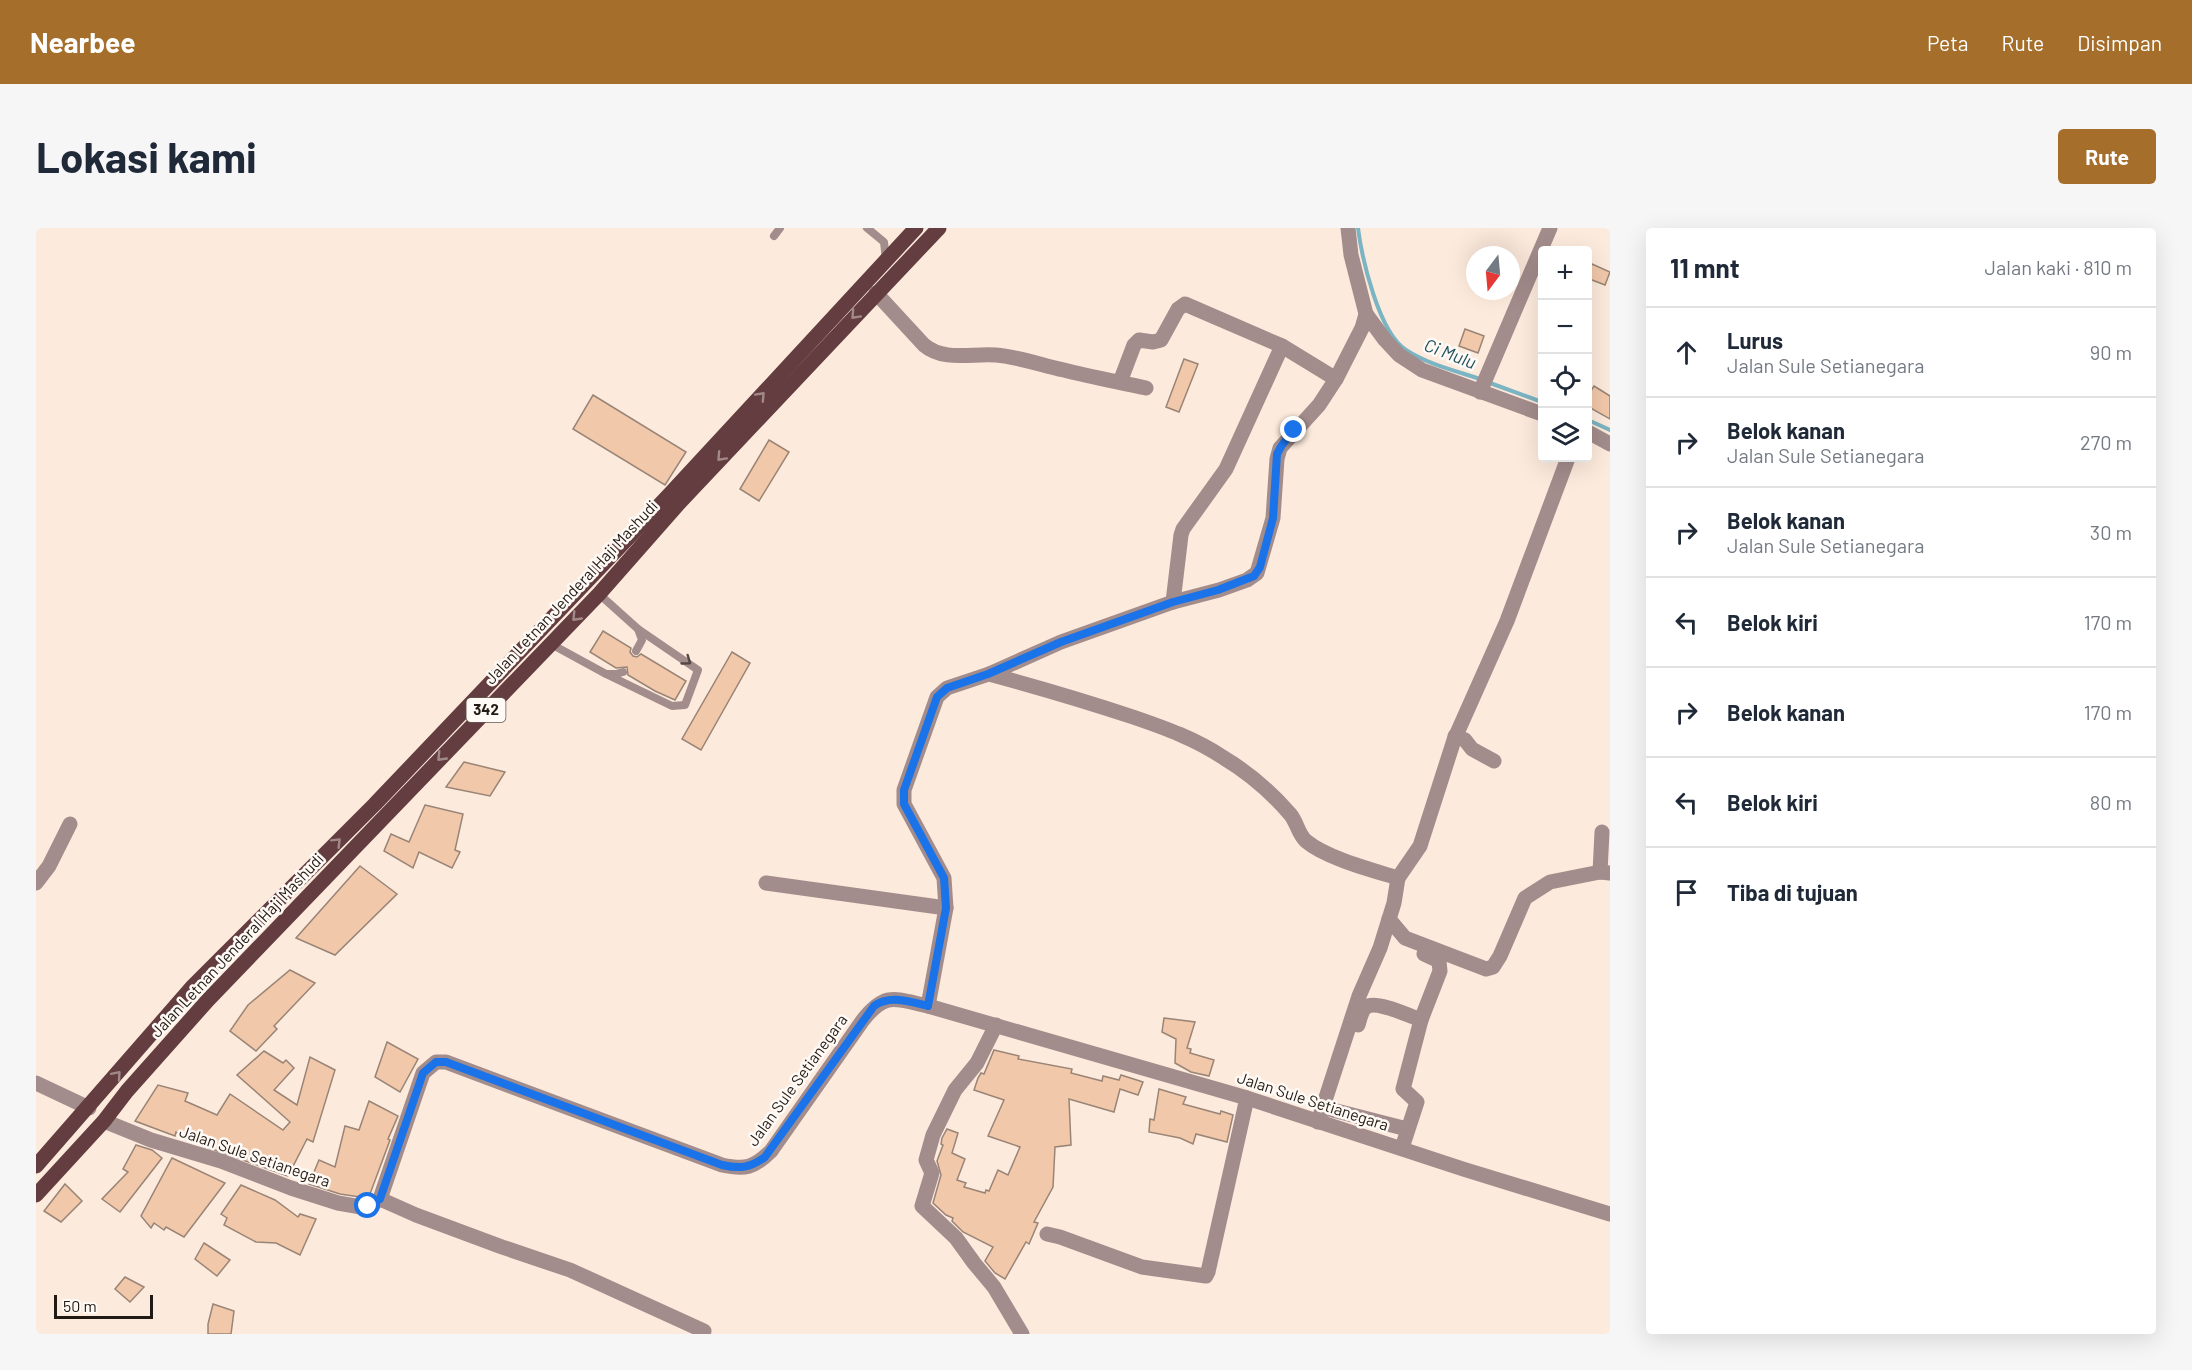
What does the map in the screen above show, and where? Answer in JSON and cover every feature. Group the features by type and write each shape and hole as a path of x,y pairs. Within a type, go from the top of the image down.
{"main road":[{"name":"Jalan Letnan Jenderal Haji Mashudi","path":"36,1166 89,1108 193,986 375,804 916,228"},
{"name":"Jalan Letnan Jenderal Haji Mashudi","path":"36,1195 104,1121 127,1091 208,1000 599,594 680,502 939,228"},
{"path":"890,258 905,266"},
{"path":"193,986 208,1000"}],"street":[{"path":"1348,228 1351,255 1366,314 1385,340 1408,363 1538,412"},
{"path":"1481,391 1550,228"},
{"path":"876,293 924,345 945,356 1015,357 1062,370 1146,388"},
{"path":"1120,382 1134,345 1139,340 1153,342 1161,340 1183,304 1282,346 1336,379"},
{"path":"928,1006 946,908 944,878 904,804 904,790 937,697 947,688 988,674 1061,642 1173,602 1218,590 1257,573 1273,518 1276,459 1280,448 1319,405 1336,379 1362,328 1366,314"},
{"path":"1173,602 1183,529 1226,468 1282,346"},
{"path":"1592,435 1610,444"},
{"path":"1318,1122 1346,1032 1380,948 1398,878 1420,846 1455,736 1507,621 1567,462"},
{"path":"988,674 1080,699 1174,731 1205,746 1266,788 1295,821 1306,841 1329,855 1398,878"},
{"path":"1455,736 1465,740 1472,749 1494,761"},
{"path":"36,883 49,866 70,824"},
{"path":"1389,919 1406,938 1486,969 1494,967 1525,898 1550,882 1605,872 1602,832"},
{"path":"766,883 946,908"},
{"path":"1398,945 1435,957 1439,961 1440,971 1422,1020 1403,1089 1417,1102 1402,1148"},
{"name":"Jalan Sule Setianegara","path":"104,1121 151,1140 221,1161 291,1188 338,1203 361,1207 380,1199 421,1078 427,1067 436,1062 446,1062 722,1165 742,1168 754,1165 771,1151 874,1006 885,1000 904,1001 996,1025 1247,1098 1610,1214"},
{"path":"1343,1072 1362,1012 1367,1006 1380,1005 1422,1020"},
{"path":"996,1025 977,1063 955,1090 933,1135 926,1160 932,1173 922,1206 957,1238 994,1287 1022,1334"},
{"path":"36,1083 89,1108"},
{"path":"1047,1234 1142,1267 1206,1276 1247,1098"},
{"path":"1325,1108 1407,1129"},
{"path":"380,1199 502,1247 570,1270 704,1332"}],"lane":[{"path":"774,236 780,228"},
{"path":"867,228 884,242 890,258"},
{"path":"550,644 672,706 685,705 699,670 638,629 599,594"},
{"path":"636,651 642,640 638,629"},
{"path":"606,674 623,672"}],"building":[{"path":"1592,264 1610,272 1605,285 1592,280"},
{"path":"1465,329 1484,336 1478,353 1459,346"},
{"path":"1184,359 1198,364 1179,412 1166,407"},
{"path":"1594,386 1610,396 1610,419 1592,409"},
{"path":"593,395 686,452 665,485 573,429"},
{"path":"769,440 789,452 759,501 740,489"},
{"path":"603,631 631,648 630,652 633,656 637,657 641,654 686,681 675,700 628,675 627,667 616,668 590,652"},
{"path":"732,652 750,663 701,750 682,739"},
{"path":"464,762 505,772 490,796 446,787"},
{"path":"425,805 463,814 455,850 460,852 452,868 419,852 413,868 384,851 391,834 409,842"},
{"path":"360,866 397,894 335,955 296,938"},
{"path":"290,970 315,983 274,1026 277,1029 256,1051 230,1031 248,1005"},
{"path":"1164,1018 1195,1022 1187,1048 1191,1049 1190,1053 1214,1060 1209,1076 1191,1072 1175,1063 1176,1039 1162,1032"},
{"path":"387,1042 418,1059 400,1092 375,1077"},
{"path":"994,1050 1019,1056 1018,1059 1072,1069 1071,1073 1102,1081 1103,1076 1119,1080 1121,1075 1143,1082 1138,1095 1120,1089 1114,1112 1069,1099 1071,1145 1055,1147 1053,1187 1034,1222 1038,1223 1029,1244 1026,1242 1005,1279 995,1273 985,1261 993,1247 963,1232 952,1221 953,1218 933,1203 941,1175 937,1161 943,1145 941,1144 942,1138 947,1129 958,1133 952,1153 965,1159 957,1180 966,1183 964,1187 985,1193 986,1190 989,1191 998,1170 1008,1175 1020,1147 988,1136 1004,1100 974,1090"},
{"path":"264,1051 283,1063 286,1060 294,1068 274,1090 297,1105 310,1057 335,1070 313,1142 307,1139 288,1176 203,1146 176,1132 175,1136 135,1121 158,1085 188,1093 185,1101 217,1115 230,1094 283,1130 290,1122 237,1075"},
{"path":"1159,1089 1186,1097 1183,1104 1220,1114 1221,1111 1233,1115 1227,1142 1196,1134 1193,1144 1180,1138 1149,1132 1150,1119 1154,1120"},
{"path":"369,1101 398,1116 370,1194 360,1197 340,1194 309,1184 319,1160 335,1167 345,1126 359,1130"},
{"path":"136,1145 152,1150 162,1158 120,1212 102,1199 128,1172 123,1169"},
{"path":"172,1158 225,1183 184,1237 166,1227 164,1230 154,1223 151,1228 141,1216"},
{"path":"65,1184 82,1201 61,1222 44,1211"},
{"path":"241,1185 275,1200 298,1217 300,1214 316,1219 300,1255 276,1243 256,1242 224,1225 227,1218 221,1214"},
{"path":"204,1243 230,1260 217,1276 195,1259"},
{"path":"125,1277 144,1287 130,1302 115,1289"},
{"path":"213,1304 234,1311 231,1334 208,1334"}],"waterway":[{"name":"Ci Mulu","path":"1358,228 1373,294 1396,341 1406,350 1424,360 1483,380"},
{"name":"Ci Mulu","path":"1490,383 1538,401"},
{"name":"Ci Mulu","path":"1592,422 1610,430"}],"route":[{"path":"368,1206 380,1199 423,1073 430,1065 442,1061 722,1165 735,1168 748,1167 765,1157 874,1006 885,1000 928,1006 946,908 944,878 904,804 904,790 937,697 947,688 988,674 1061,642 1254,576 1260,567 1273,518 1277,454 1294,430"}]}
